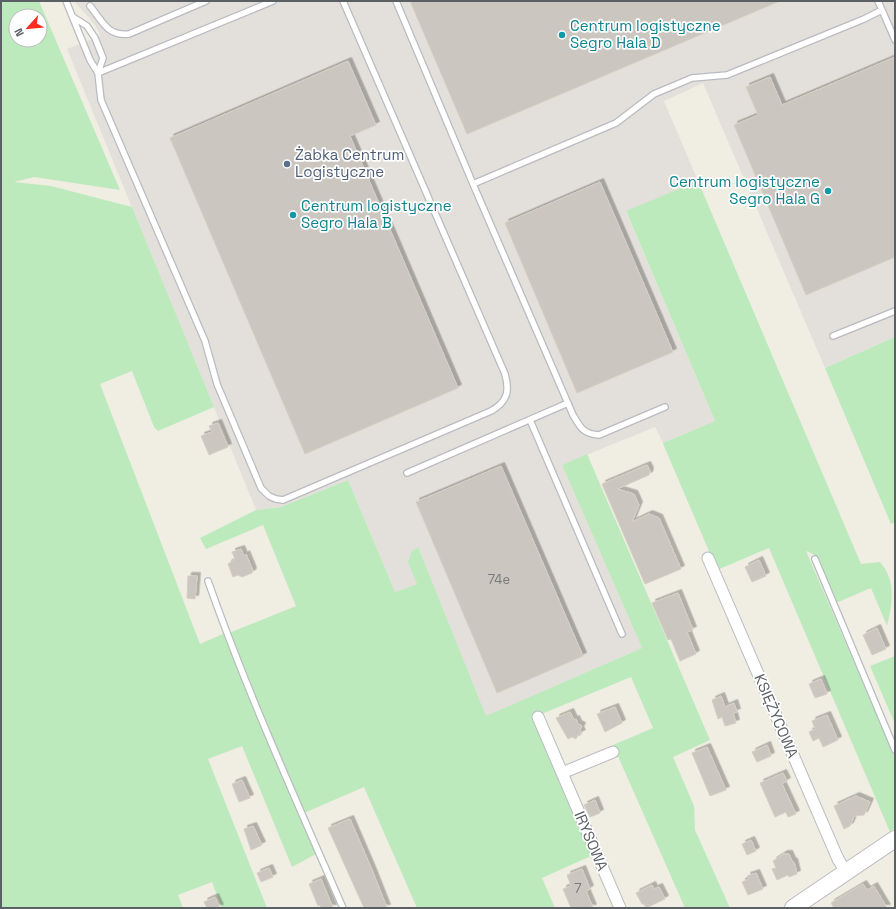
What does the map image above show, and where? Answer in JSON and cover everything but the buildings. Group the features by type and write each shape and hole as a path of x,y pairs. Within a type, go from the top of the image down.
{"street":[{"name":"KSIĘŻYCOWA","path":"708,558 838,859 846,872"},
{"name":"IRYSOWA","path":"538,717 620,908"},
{"path":"562,773 613,752"},
{"path":"792,908 895,838"}],"lane":[{"path":"66,1 90,60 98,73"},
{"path":"90,6 109,31 122,35 129,34 206,1"},
{"path":"98,73 273,1"},
{"path":"72,17 87,26 95,38 103,58 98,73 101,100 205,341 217,384 261,488 269,496 283,500 491,411 503,402 508,387 505,374 343,1"},
{"path":"396,1 473,184 568,403 582,430 587,434 604,433 665,407"},
{"path":"878,1 895,40"},
{"path":"473,184 616,123 654,94 692,78 727,75 882,10"},
{"path":"833,336 895,311"},
{"path":"408,473 568,403"},
{"path":"530,420 622,634"},
{"path":"815,560 895,750"},
{"path":"208,581 279,760 343,908"}],"shaded area":[{"path":"74,1 894,1 895,337 825,368 703,83 664,101 698,181 626,212 715,421 663,443 655,427 562,465 642,648 524,700 483,739 417,584 395,592 348,480 281,507 256,510 67,49 100,36 96,26"}],"green space":[{"path":"1,1 39,1 42,8 8,8 8,48 48,48 48,22 120,190 34,177 14,182 51,186 132,207 214,407 158,431 154,427 132,371 100,384 200,644 225,633 316,854 292,867 242,746 208,759 267,908 222,908 212,882 178,895 183,908 1,908"},
{"path":"698,181 861,564 880,562 889,576 892,600 887,626 871,588 836,603 815,555 806,551 895,757 895,828 890,832 769,548 717,570 663,443 715,421 626,211"},
{"path":"895,337 895,522 891,524 825,368"},
{"path":"587,454 710,740 673,757 694,806 695,830 730,908 685,908 613,745 653,728 631,677 532,718 591,856 542,878 555,908 417,908 364,787 304,813 229,633 296,606 263,525 206,549 200,538 256,510 281,507 348,480 395,592 417,584 408,562 412,551 418,547 486,716 642,648 562,465"},
{"path":"895,656 895,724 870,666"}],"place":[{"name":"Centrum logistyczne Segro Hala D","path":"562,35"},
{"name":"Żabka Centrum Logistyczne","path":"287,164"},
{"name":"Centrum logistyczne Segro Hala G","path":"828,191"},
{"name":"Centrum logistyczne Segro Hala B","path":"293,215"}]}
